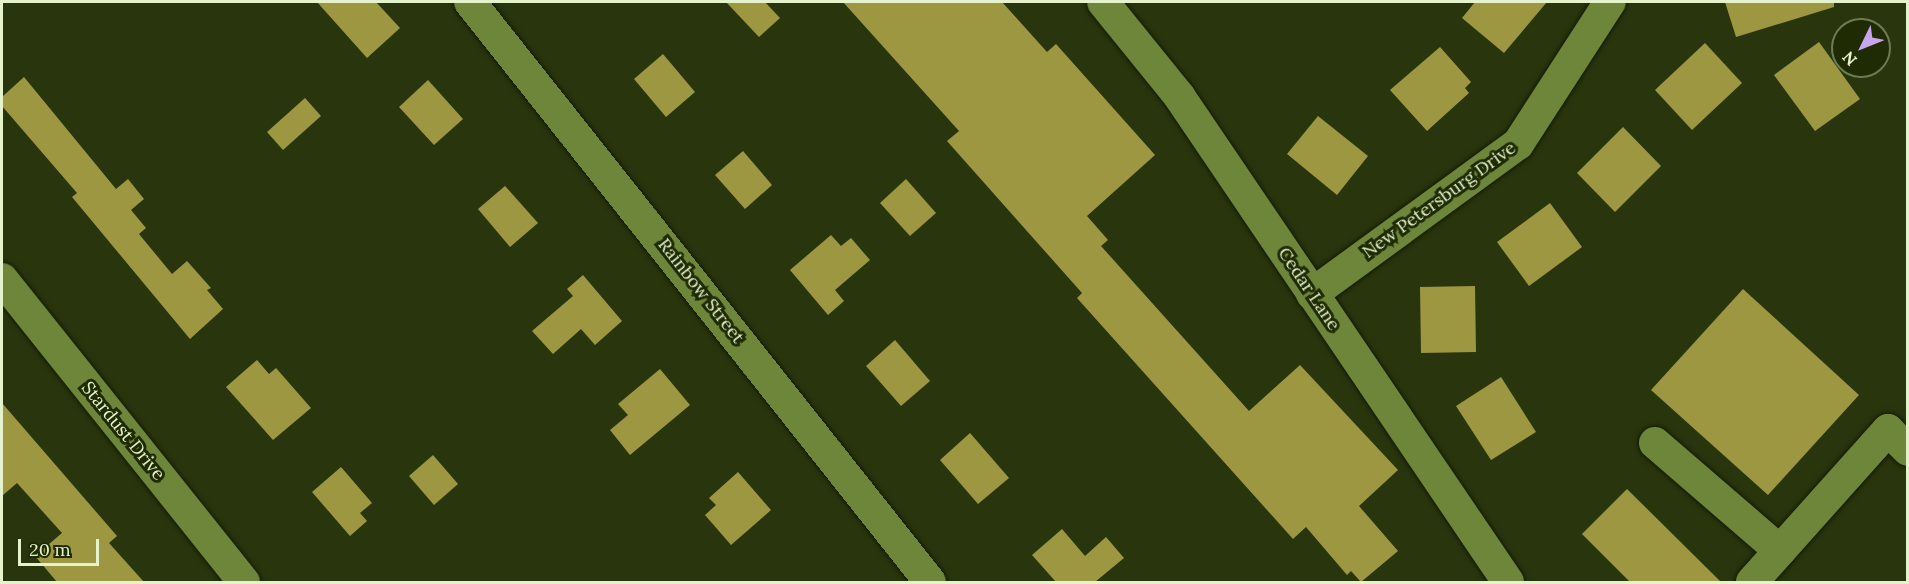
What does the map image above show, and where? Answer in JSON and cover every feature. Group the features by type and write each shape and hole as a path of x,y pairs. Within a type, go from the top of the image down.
{"street":[{"name":"Rainbow Street","path":"470,2 930,582"},
{"name":"Cedar Lane","path":"1102,2 1179,96 1508,582"},
{"name":"New Petersburg Drive","path":"1312,294 1518,144 1610,2"},
{"name":"Stardust Drive","path":"2,279 244,582"},
{"path":"1752,582 1888,430 1908,450"},
{"path":"1655,443 1780,551"}],"building":[{"path":"317,2 376,2 400,28 367,58"},
{"path":"726,2 765,2 780,18 759,37"},
{"path":"843,2 1002,2 1047,52 1056,44 1155,155 1087,216 1108,240 1101,246 1249,411 1300,365 1398,470 1359,506 1398,551 1361,582 1351,571 1347,575 1306,527 1293,539 1077,298 1082,293 947,141 959,131"},
{"path":"1475,2 1547,2 1504,53 1462,18"},
{"path":"1725,2 1834,2 1834,7 1736,37"},
{"path":"1819,42 1831,59 1831,78 1845,78 1860,99 1815,131 1774,75"},
{"path":"1705,43 1742,83 1692,130 1655,90"},
{"path":"1440,47 1471,82 1465,88 1469,93 1427,131 1390,90"},
{"path":"663,54 695,92 666,117 634,79"},
{"path":"24,77 116,189 128,179 144,199 131,210 146,228 139,234 172,274 187,261 211,288 207,290 223,309 190,339 72,197 77,193 2,106 2,97"},
{"path":"428,80 463,119 434,145 399,107"},
{"path":"305,98 321,116 283,150 267,132"},
{"path":"1318,116 1368,156 1337,195 1287,154"},
{"path":"1623,127 1661,166 1615,212 1577,173"},
{"path":"743,151 772,185 745,209 715,175"},
{"path":"906,179 936,213 910,236 880,203"},
{"path":"505,186 538,223 510,247 478,209"},
{"path":"1550,203 1582,247 1529,286 1497,242"},
{"path":"831,235 841,246 851,238 870,260 835,290 844,301 828,315 790,270"},
{"path":"583,275 622,321 595,345 581,329 553,354 532,331 573,296 567,289"},
{"path":"1475,286 1476,352 1421,353 1420,287"},
{"path":"1743,289 1859,395 1768,495 1651,390"},
{"path":"895,340 930,381 901,406 866,366"},
{"path":"257,360 269,374 276,368 311,408 273,440 226,387"},
{"path":"660,369 690,405 630,455 610,430 628,415 618,404"},
{"path":"1501,377 1536,432 1491,460 1456,406"},
{"path":"2,403 117,536 109,543 144,582 57,582 35,556 62,533 17,483 2,496"},
{"path":"970,433 1009,478 978,504 940,460"},
{"path":"433,455 458,484 434,505 409,476"},
{"path":"341,467 372,503 360,513 367,521 350,536 312,492"},
{"path":"738,472 771,510 731,545 705,515 716,505 709,498"},
{"path":"1627,489 1721,582 1630,582 1582,534"},
{"path":"1062,529 1085,556 1106,537 1124,558 1095,582 1056,582 1032,555"}]}
